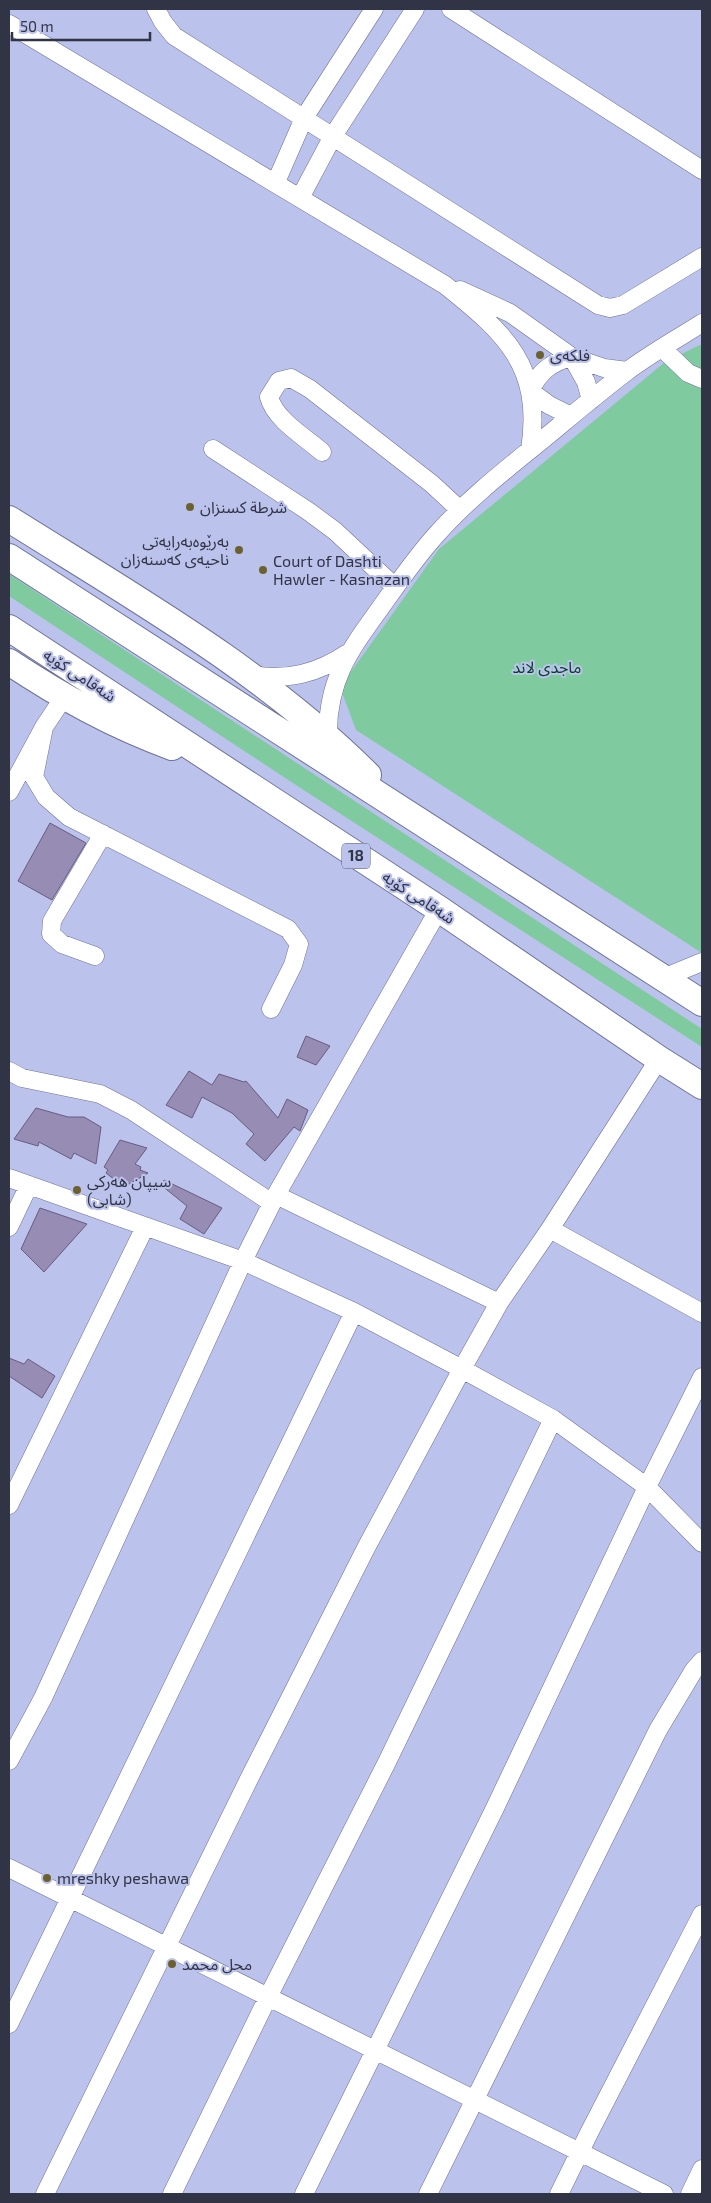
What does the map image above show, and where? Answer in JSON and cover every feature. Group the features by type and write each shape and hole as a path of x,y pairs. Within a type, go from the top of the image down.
{"highway":[{"path":"9,520 134,597 247,674 328,736 402,810"},
{"path":"9,557 702,1003"},
{"name":"شەقامی کۆیە","path":"9,628 439,909 659,1059 702,1086"},
{"path":"9,662 64,698 131,732 213,762"}],"street":[{"path":"156,9 162,22 174,36 598,305 610,308 623,305 702,257"},
{"path":"276,182 304,118 374,9"},
{"path":"300,196 333,136 415,9"},
{"path":"451,9 702,170"},
{"path":"9,24 300,196 445,285 487,320 507,342 523,368 530,391 533,412 530,450"},
{"path":"445,285 481,298 510,313 572,357 604,368 627,371"},
{"path":"328,736 332,693 348,653 395,587 437,534 505,469 627,371 702,323"},
{"path":"663,349 688,373 702,379"},
{"path":"530,391 542,372 550,364 572,357"},
{"path":"572,357 586,382 591,400"},
{"path":"322,452 282,418 271,403 269,397 279,381 292,378 310,389 432,484 460,510"},
{"path":"530,391 549,405 572,416"},
{"path":"214,449 335,531 395,587"},
{"path":"247,674 273,678 300,675 317,670 348,653"},
{"path":"9,792 44,727 64,698"},
{"path":"44,727 34,777 46,797 69,818 288,929 299,944 293,965 271,1009"},
{"path":"95,956 62,944 51,934 52,921 103,834"},
{"path":"9,1761 43,1698 243,1261 274,1199 439,909"},
{"path":"663,978 702,962"},
{"path":"46,2194 167,1946 366,1548 462,1368 499,1303 550,1229 659,1059"},
{"path":"9,1071 22,1078 100,1094 131,1110 274,1199 499,1303"},
{"path":"9,1178 243,1261 354,1312 462,1368 553,1419 647,1487 702,1543"},
{"path":"9,1227 29,1185"},
{"path":"9,1505 144,1227"},
{"path":"550,1229 702,1313"},
{"path":"9,2024 354,1312"},
{"path":"304,2194 494,1810 647,1487 702,1377"},
{"path":"172,2194 268,1997 387,1762 553,1419"},
{"path":"428,2194 658,1730 694,1670 702,1661"},
{"path":"9,1868 664,2194"},
{"path":"559,2194 702,1914"},
{"path":"690,2194 702,2169"}],"green space":[{"name":"ماجدی لاند","path":"702,344 702,953 356,730 340,687 439,549 665,362"},
{"path":"9,574 702,1029 702,1047 299,787 9,596"}],"building":[{"path":"50,823 86,843 52,900 18,881"},
{"path":"306,1036 330,1046 316,1065 297,1057"},
{"path":"189,1071 212,1085 219,1074 246,1081 278,1118 287,1099 308,1110 300,1131 294,1127 265,1161 246,1144 254,1134 232,1113 202,1097 192,1118 166,1105"},
{"path":"36,1108 68,1117 84,1117 101,1127 96,1164 74,1153 71,1159 39,1142 38,1146 14,1139"},
{"path":"120,1140 147,1148 135,1164 141,1167 140,1170 148,1173 124,1187 106,1173 108,1170 104,1167"},
{"path":"164,1180 222,1208 204,1234 180,1219 187,1206 161,1185"},
{"path":"40,1208 87,1224 44,1272 21,1249"},
{"path":"9,1358 24,1364 28,1359 55,1376 42,1398 9,1376"}],"place":[{"name":"فلکەی","path":"540,355"},
{"name":"شرطة كسنزان","path":"190,507"},
{"name":"بەرێوەبەرایەتی ناحیەی کەسنەزان","path":"239,550"},
{"name":"Court of Dashti Hawler - Kasnazan","path":"263,570"},
{"name":"سیپان هەرکی (شابی)","path":"77,1190"},
{"name":"mreshky peshawa","path":"47,1878"},
{"name":"محل محمد","path":"172,1964"}]}
